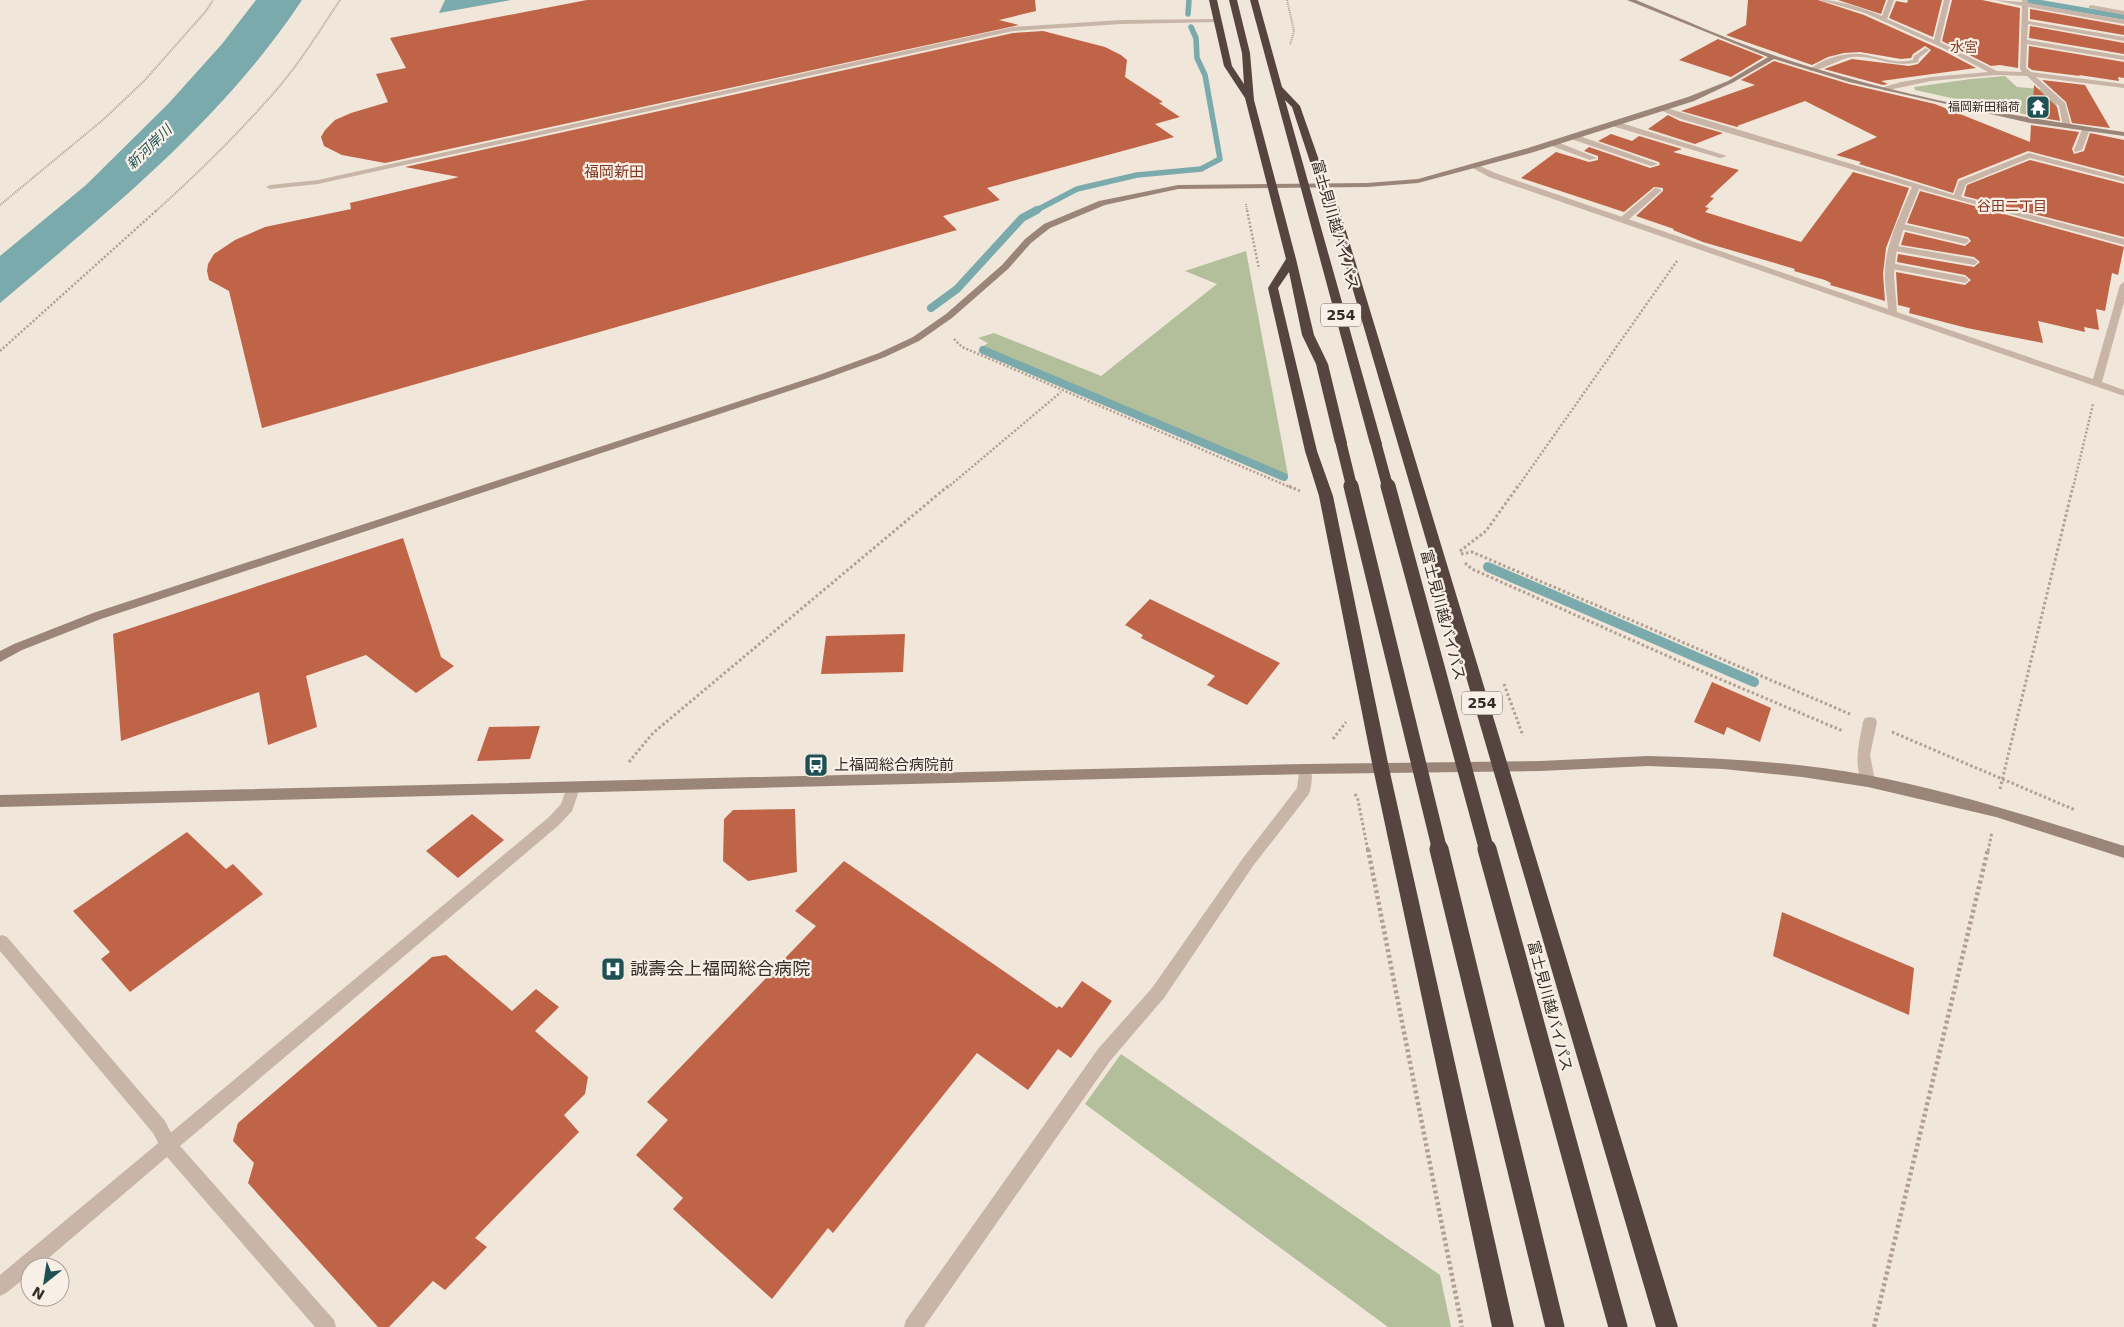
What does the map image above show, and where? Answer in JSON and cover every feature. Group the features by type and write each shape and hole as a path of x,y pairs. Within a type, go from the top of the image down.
{"highway":[{"path":"1213,0 1228,66 1250,100"},
{"name":"254","path":"1233,0 1246,53 1250,100 1291,259 1308,336 1322,364 1555,1327"},
{"name":"富士見川越バイパス","path":"1254,0 1618,1327"},
{"name":"254","path":"1279,89 1296,106 1323,186 1334,208 1667,1327"},
{"path":"1291,259 1273,288 1311,451 1326,496 1382,768 1503,1327"}],"street":[{"path":"1630,0 1773,57 1812,70 2030,121 2124,134"},
{"path":"1823,0 1867,12 1884,19 1996,73"},
{"path":"1884,19 1891,0"},
{"path":"1937,43 1947,0"},
{"path":"1997,0 2025,2 2124,22"},
{"path":"2025,2 2023,69 2062,105 2066,126"},
{"path":"2086,6 2124,13"},
{"path":"270,187 318,182 1013,29 1122,22 1218,22"},
{"path":"2025,22 2124,39"},
{"path":"2024,40 2124,58"},
{"path":"1812,70 1847,56 1856,55 1907,65 1916,61 1916,57 1926,50"},
{"path":"0,657 18,647 97,616 882,356 916,338 949,316 1005,267 1028,241 1041,231 1060,219 1082,210 1128,196 1178,187 1367,186 1418,181 1475,167 1700,96 1730,82 1773,57"},
{"path":"1887,89 1931,78 1996,73 2027,74 2124,86"},
{"path":"1662,108 1692,120 1957,198 2124,242"},
{"path":"1615,124 1723,156"},
{"path":"2078,150 2086,129"},
{"path":"1574,136 1654,164"},
{"path":"1552,143 1593,158"},
{"path":"1957,198 1962,183 2029,155 2124,180"},
{"path":"1475,167 1688,244 2124,393"},
{"path":"1894,314 1890,266 1892,248 1899,226 1917,186"},
{"path":"1622,220 1658,190"},
{"path":"1899,226 1965,241"},
{"path":"1892,248 1974,262"},
{"path":"1890,266 1965,280"},
{"path":"2098,384 2124,284"},
{"path":"1868,781 1863,755 1870,722"},
{"path":"0,802 1648,761 1722,764 1868,781 1996,811 2124,852"},
{"path":"913,1327 1104,1055 1158,993 1248,862 1304,790 1305,769"},
{"path":"0,1287 554,821 567,807 573,788"},
{"path":"2,942 159,1126 169,1146 327,1327"}],"path":[{"path":"0,205 104,119 145,80 214,0"},
{"path":"0,351 186,185 278,88 340,0"},
{"path":"1465,547 1486,531 1688,244"},
{"path":"954,339 962,347 1287,487 1305,493 1326,496"},
{"path":"1874,1327 1959,977 2002,779 2098,384"},
{"path":"614,786 628,763 653,733 1061,392"},
{"path":"1866,740 1708,674 1472,569 1456,554 1472,552 2080,812"},
{"path":"1355,794 1358,800 1462,1327"}],"green space":[{"path":"2005,76 2017,87 2041,89 2056,103 2060,120 2047,119 1915,90 1914,87 1971,79"},
{"path":"1246,251 1288,475 982,347 988,343 978,338 994,333 1101,376 1217,284 1185,271"},
{"path":"1121,1054 1440,1275 1451,1327 1388,1327 1085,1104"}],"water":[{"name":"新河岸川","path":"256,0 302,0 271,44 237,85 200,124 123,198 0,303 0,256 86,185 168,104 222,44"},
{"path":"445,0 511,0 439,13"}],"building":[{"path":"587,0 1035,0 1036,11 999,20 1019,25 385,163 342,155 324,146 321,137 335,120 388,102 376,74 406,68 390,38"},
{"path":"1748,0 1818,0 1864,15 1942,50 1976,68 1881,81 1888,84 1883,85 1824,69 1852,59 1909,66 1918,64 1931,50 1925,46 1913,54 1911,58 1901,59 1860,52 1844,53 1828,57 1812,65 1726,35 1746,25"},
{"path":"1838,0 1886,0 1881,14"},
{"path":"1908,0 1942,0 1933,37 1889,18 1896,1 1907,3"},
{"path":"1952,0 1982,0 2020,8 2018,68 2000,65 1991,66 1942,41"},
{"path":"2030,9 2124,26 2124,35 2030,19"},
{"path":"2030,26 2124,43 2124,54 2029,38"},
{"path":"1043,31 1105,47 1121,55 1127,60 1125,77 1163,102 1159,103 1180,117 1155,124 1174,137 987,188 1000,200 943,216 957,230 262,428 229,291 209,280 207,271 208,264 214,254 235,240 265,227 351,209 350,203 459,177 405,167 1013,33"},
{"path":"1718,39 1764,57 1731,77 1679,60"},
{"path":"2029,46 2124,62 2124,78 2118,77 2119,81 2032,70 2028,67"},
{"path":"1774,61 1849,84 1935,104 2030,142 2031,125 2079,132 2072,149 2074,154 2084,151 2090,133 2124,140 2124,176 2028,151 1958,179 1953,193 1836,155 1877,137 1805,101 1737,126 1739,127 1681,111 1755,85 1741,80"},
{"path":"2042,80 2085,85 2110,128 2072,123 2066,102"},
{"path":"2034,85 2057,107 2060,121 2032,116"},
{"path":"1668,115 1680,121 1723,133 1695,144 1648,129"},
{"path":"1611,134 1632,141 1639,136 1682,149 1673,152 1739,170 1710,197 1714,198 1705,207 1709,208 1705,212 1801,242 1853,172 1909,188 1886,248 1883,274 1885,301 1830,285 1831,283 1825,280 1794,271 1795,269 1703,242 1674,229 1636,216 1663,191 1663,188 1654,187 1624,212 1521,178 1556,152 1589,162 1598,160 1598,156 1584,151 1589,147 1650,168 1660,165 1659,162 1598,141"},
{"path":"2030,160 2124,184 2124,237 1964,196 1967,185"},
{"path":"1920,191 2124,247 2118,275 2112,273 2105,311 2096,309 2099,330 2084,327 2085,332 2038,321 2043,343 1967,328 1909,313 1910,308 1898,305 1896,272 1965,285 1971,280 1965,275 1897,262 1898,254 1974,267 1980,262 1974,257 1901,245 1905,232 1965,246 1971,241 1968,237 1907,223"},
{"path":"403,538 441,657 454,666 416,693 366,655 306,676 317,727 268,745 259,692 121,741 113,634"},
{"path":"1150,599 1280,663 1247,705 1207,685 1215,676 1141,638 1143,635 1125,625"},
{"path":"905,634 903,672 821,674 826,636"},
{"path":"1712,682 1771,708 1760,742 1727,727 1724,735 1694,722"},
{"path":"540,726 530,759 477,761 489,727"},
{"path":"795,809 797,872 748,881 723,861 724,819 733,810"},
{"path":"472,814 504,840 458,878 426,851"},
{"path":"187,832 226,869 233,864 263,894 130,992 101,959 110,952 73,911"},
{"path":"844,861 1057,1008 1059,1006 1062,1008 1082,981 1112,1001 1071,1058 1058,1049 1028,1090 977,1053 833,1233 828,1228 772,1299 673,1209 683,1198 636,1155 668,1120 647,1102 816,926 795,911"},
{"path":"1782,912 1914,968 1909,1015 1773,956"},
{"path":"446,955 512,1011 536,989 559,1007 535,1031 588,1077 585,1094 564,1115 579,1132 475,1238 487,1247 445,1290 433,1281 389,1327 378,1327 248,1183 254,1163 233,1141 238,1123 432,957"}],"waterway":[{"path":"1188,14 1189,0"},
{"path":"2025,0 2124,17"},
{"path":"1035,211 1077,189 1137,175 1201,169 1220,159 1205,75 1197,58 1196,38 1191,27"},
{"path":"931,308 957,289 1022,218 1037,210"},
{"path":"983,350 1284,477"},
{"path":"1488,567 1754,682"}],"place":[{"name":"福岡新田稲荷","path":"2038,107"},
{"name":"上福岡総合病院前","path":"816,765"},
{"name":"誠壽会上福岡総合病院","path":"613,969"}],"district":[{"name":"水宮","path":"1964,47"},
{"name":"福岡新田","path":"614,172"},
{"name":"谷田二丁目","path":"2012,206"}]}
